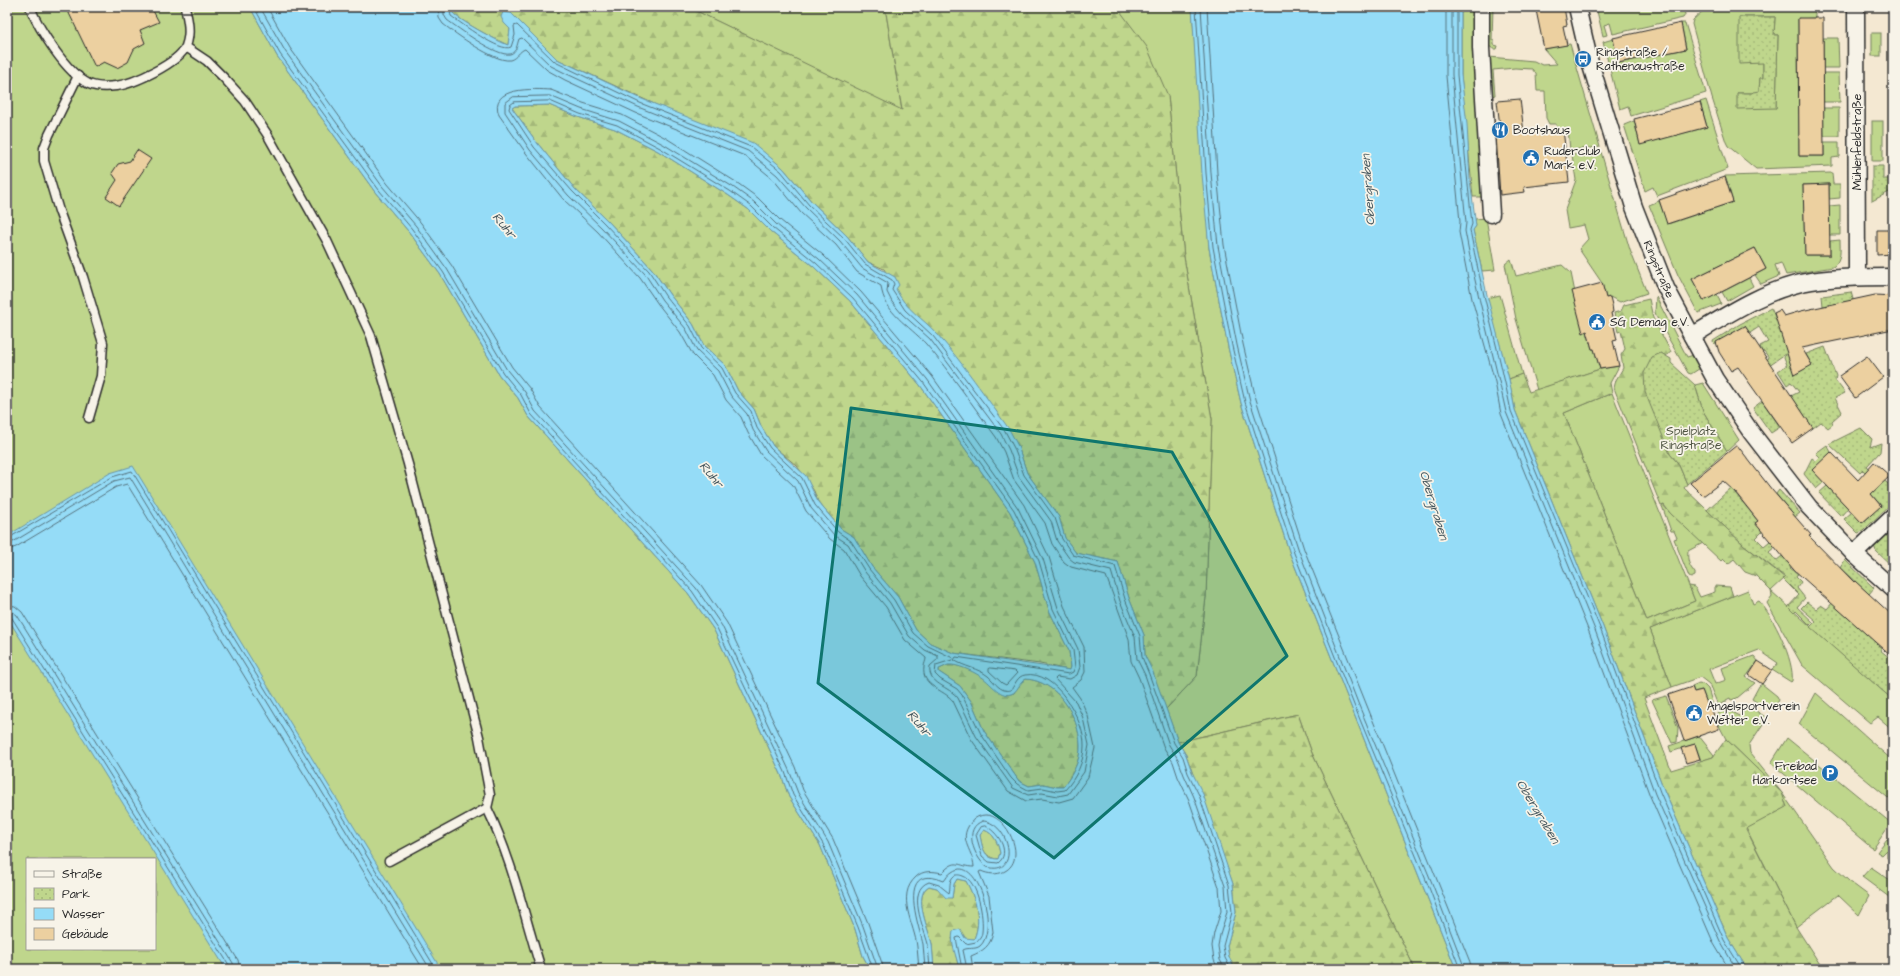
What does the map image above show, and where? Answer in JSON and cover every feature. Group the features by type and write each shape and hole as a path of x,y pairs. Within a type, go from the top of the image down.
{"street":[{"path":"1481,7 1481,48 1491,214"},
{"name":"Ringstraße","path":"1578,7 1589,59 1634,207 1666,288 1715,379 1751,432 1809,507 1854,554 1893,589"},
{"name":"Mühlenfeldstraße","path":"1856,7 1858,276"},
{"path":"1692,336 1730,312 1763,296 1786,288 1810,281 1858,276 1893,277"},
{"path":"1854,554 1893,517"}],"lane":[{"path":"30,7 44,35 78,76 89,84 116,86 140,78 157,70 178,56 186,47 188,20 185,7"},
{"path":"186,47 207,60 224,78 245,101 267,134 327,241 371,336 406,457 479,737 490,796 487,808 497,828 541,969"},
{"path":"78,76 49,135 44,148 44,161 59,211 83,277 103,342 101,376 89,418"},
{"path":"389,861 487,808"}],"highlighted area":[{"path":"851,408 1172,452 1287,656 1054,858 818,683"}],"green space":[{"path":"7,7 250,7 277,56 375,192 409,232 440,274 499,375 518,398 528,416 688,593 714,630 781,774 789,797 820,845 855,929 863,956 870,969 7,969"},
{"path":"451,7 688,7 902,110 885,7 1117,7 1147,47 1168,96 1184,257 1212,419 1206,597 1197,676 1166,709 1145,656 1144,635 1129,598 1118,562 1076,553 1065,538 1059,517 1027,473 1018,446 984,396 949,349 936,333 908,308 899,296 884,269 868,262 847,236 812,202 783,168 769,157 557,59 511,13 504,23 510,29 508,45 456,16"},
{"path":"688,7 885,7 902,111"},
{"path":"1117,7 1192,7 1209,248 1228,347 1241,403 1290,554 1456,969 1415,969 1312,753 1298,714 1178,742 1166,709 1197,676 1206,597 1212,419 1184,257 1168,96"},
{"path":"1461,7 1476,7 1485,197 1473,197 1461,75"},
{"path":"1485,7 1493,7 1492,40 1494,41 1494,45 1498,46 1497,49 1493,49 1488,45"},
{"path":"1596,7 1684,7 1685,15 1683,18 1613,34 1610,23 1604,25 1607,35 1603,36"},
{"path":"1815,7 1815,18 1798,19 1799,156 1824,156 1824,142 1839,142 1839,157 1832,158 1832,166 1756,169 1728,146 1712,98 1692,24 1693,20 1705,9","holes":["1739,17 1775,17 1774,35 1778,35 1776,108 1737,93 1753,93 1759,91 1760,78 1763,78 1763,63"]},
{"path":"1739,17 1775,17 1774,35 1778,35 1776,108 1737,109 1737,93 1752,93 1759,91 1760,78 1763,78 1763,63 1739,64"},
{"path":"1681,23 1685,23 1706,93 1631,116 1628,106 1620,109 1603,42 1613,39 1619,63 1686,49"},
{"path":"1872,33 1881,33 1881,56 1872,56"},
{"path":"1823,38 1838,38 1839,68 1823,68"},
{"path":"1570,44 1600,147 1570,150 1568,129 1557,129 1556,124 1549,124 1546,118 1545,91 1537,91 1536,74 1532,69 1515,68 1493,70 1495,95 1489,97 1489,57 1534,61 1542,65 1557,64 1544,49"},
{"path":"1823,73 1839,73 1840,102 1823,102"},
{"path":"1706,100 1728,169 1657,196 1653,187 1645,191 1624,125 1634,121 1640,144 1707,127 1700,102"},
{"path":"549,105 578,117 615,129 658,151 728,195 748,209 770,231 813,266 850,301 920,385 1010,512 1035,562 1049,610 1069,651 1071,667 1069,670 1040,664 953,653 930,643 916,630 898,597 872,567 854,537 841,529 818,502 814,491 797,466 773,446 761,426 754,409 738,391 725,365 704,346 693,324 652,269 608,221 575,189 538,144 512,108 515,106"},
{"path":"1823,108 1839,108 1839,136 1824,136"},
{"path":"1872,121 1883,121 1883,161 1872,161"},
{"path":"1601,152 1630,250 1647,293 1620,302 1610,297 1606,298 1602,283 1579,249 1588,239 1584,225 1568,228 1565,210 1576,180 1572,155"},
{"path":"1872,166 1883,166 1883,179 1893,179 1893,190 1872,201"},
{"path":"1832,173 1833,184 1840,184 1840,198 1829,199 1829,184 1803,185 1805,255 1830,255 1830,241 1840,240 1840,255 1836,264 1833,267 1786,275 1781,263 1775,265 1779,276 1761,284 1755,275 1766,269 1755,248 1692,279 1704,301 1717,294 1721,304 1698,313 1678,275 1649,205 1659,201 1668,224 1733,202 1725,176"},
{"path":"1840,205 1840,235 1829,235 1829,206"},
{"path":"1486,218 1495,270 1482,271 1473,230 1476,226 1475,219"},
{"path":"1511,259 1516,276 1562,265 1571,273 1583,332 1587,331 1600,369 1537,390 1516,319 1505,264"},
{"path":"1749,278 1753,286 1727,301 1722,292"},
{"path":"1851,292 1853,299 1851,301 1823,306 1822,296"},
{"path":"1500,295 1522,374 1509,379 1487,298"},
{"path":"1656,297 1687,357 1694,355 1702,367 1691,374 1688,373 1657,318 1655,312"},
{"path":"1649,299 1653,318 1671,352 1666,356 1661,353 1670,454 1678,463 1687,484 1684,488 1743,544 1785,578 1771,591 1756,576 1745,572 1734,559 1728,564 1723,559 1721,561 1670,513 1664,505 1661,506 1614,388 1616,380 1623,368 1621,355 1625,349 1621,331 1618,332 1614,313 1621,311 1624,305"},
{"path":"1771,308 1776,319 1812,365 1806,354 1825,347 1836,376 1835,380 1845,393 1835,398 1842,412 1832,421 1833,424 1828,428 1821,422 1813,428 1791,396 1799,392 1791,382 1787,385 1778,371 1787,365 1784,357 1785,354 1759,372 1756,366 1769,358 1764,351 1762,352 1760,346 1768,342 1759,327 1750,333 1745,326 1714,344 1713,341 1740,324"},
{"name":"Spielplatz Ringstraße","path":"1661,353 1671,359 1671,363 1695,385 1703,411 1727,451 1687,484 1678,463 1670,454 1645,392 1644,373 1652,357"},
{"path":"1619,366 1610,383 1612,393 1564,413 1647,621 1695,601 1689,586 1695,587 1700,597 1715,592 1715,586 1730,587 1733,596 1650,629 1672,687 1644,698 1671,770 1713,757 1726,739 1782,793 1787,807 1746,829 1796,927 1823,969 1747,969 1728,938 1664,790 1603,627 1515,410 1509,379 1522,374 1529,392 1600,369"},
{"path":"1703,383 1739,440 1727,451 1703,411 1695,385"},
{"path":"1612,393 1695,601 1647,621 1564,413"},
{"path":"1762,401 1780,427 1771,433 1753,408"},
{"path":"1861,428 1872,439 1870,447 1881,443 1880,452 1867,466 1893,488 1893,502 1863,531 1858,533 1844,519 1852,512 1863,523 1881,505 1864,487 1872,479 1863,470 1860,473 1829,444"},
{"path":"1827,445 1831,452 1813,470 1824,482 1816,489 1804,474 1812,458 1816,461 1820,457 1816,453"},
{"path":"1827,486 1848,508 1841,516 1819,493"},
{"path":"1731,488 1758,521 1762,532 1756,538 1764,546 1770,541 1775,547 1769,552 1776,561 1782,556 1803,555 1790,568 1798,574 1796,577 1801,582 1797,588 1805,598 1797,607 1813,622 1810,625 1796,611 1794,613 1788,607 1799,595 1783,579 1785,577 1743,544 1707,510"},
{"path":"1779,490 1800,513 1795,517 1776,494"},
{"path":"1663,505 1703,543 1688,551 1689,563 1695,573 1695,576 1691,578 1689,577 1674,539 1677,538 1674,531 1671,531 1662,506"},
{"path":"1893,528 1893,567 1876,551 1874,546"},
{"path":"1845,560 1874,588 1869,594 1840,568"},
{"path":"1748,590 1753,604 1759,601 1765,608 1782,639 1790,662 1792,681 1791,682 1772,670 1778,663 1759,650 1709,669 1715,684 1726,680 1722,668 1754,656 1758,661 1746,677 1755,683 1737,698 1731,700 1730,698 1726,700 1726,702 1718,705 1709,684 1700,677 1672,687 1650,629"},
{"path":"1771,591 1893,700 1893,730 1878,717 1870,723 1802,665 1767,603 1772,596"},
{"path":"1807,602 1816,609 1821,605 1827,609 1833,602 1893,633 1880,650 1890,658 1892,656 1893,657 1893,700 1810,627 1816,621 1801,608"},
{"path":"948,665 962,667 972,671 985,679 1001,693 1014,693 1019,684 1026,679 1037,681 1056,693 1071,711 1076,722 1080,745 1079,756 1075,768 1063,787 1043,784 1029,786 1019,781 984,731 971,701 960,686 939,672 939,669"},
{"path":"1699,683 1703,684 1708,689 1713,705 1708,706 1702,690 1694,692 1692,686"},
{"path":"1762,684 1777,696 1779,700 1775,707 1765,708 1752,699 1759,686"},
{"path":"1816,693 1893,761 1893,802 1799,724"},
{"path":"1666,696 1678,728 1677,742 1672,743 1652,700"},
{"path":"1742,707 1750,707 1767,718 1749,745 1750,753 1782,793 1726,739 1714,716 1727,709 1740,716 1745,709"},
{"path":"1298,714 1312,753 1415,969 1235,969 1229,957 1227,946 1236,912 1233,884 1186,755 1178,742"},
{"path":"1699,736 1714,755 1713,757 1701,761 1695,744 1671,752 1669,746"},
{"path":"1787,738 1891,823 1873,849 1771,763"},
{"path":"1782,793 1834,867 1849,881 1869,896 1859,915 1838,895 1796,927 1746,828 1786,807"},
{"path":"984,830 990,833 997,842 1000,853 998,859 990,857 984,851 980,835"},
{"path":"1887,839 1893,840 1893,862 1887,858 1887,850 1882,855 1877,852"},
{"path":"1871,867 1893,882 1893,900 1862,877"},
{"path":"957,879 966,881 973,895 978,917 976,932 974,939 967,940 962,934 952,938 959,969 934,969 932,944 923,913 922,897 924,891 929,886 937,888 952,898 954,884"}],"water":[{"name":"Ruhr","path":"250,7 451,7 453,13 462,20 508,45 510,29 501,17 503,12 511,13 557,59 642,99 753,143 783,168 812,202 847,236 868,262 895,277 899,285 896,289 904,302 932,328 965,368 1009,429 1018,446 1027,473 1059,517 1065,538 1076,553 1118,562 1129,598 1144,635 1145,656 1153,672 1178,742 1186,755 1192,772 1203,794 1233,884 1236,912 1227,946 1229,957 1235,969 959,969 953,946 953,931 960,929 965,938 974,939 978,924 978,917 973,895 966,881 957,879 954,884 952,898 946,898 937,888 929,886 924,891 922,897 923,913 932,944 934,969 870,969 863,956 855,929 820,845 789,797 781,774 714,630 688,593 528,416 518,398 499,375 440,274 409,232 375,192 277,56","holes":["549,105 578,117 615,129 658,151 728,195 748,209 770,231 813,266 850,301 920,385 1010,512 1035,562 1049,610 1069,651 1070,670 953,653 930,643 916,630 898,597 872,567 854,537 841,529 818,502 806,476 773,446 761,426 754,409 738,391 725,365 704,346 693,324 652,269 608,221 575,189 538,144 512,108 515,106","948,665 965,668 984,678 1002,694 1007,695 1013,693 1026,679 1037,681 1056,693 1071,711 1076,722 1080,745 1079,756 1075,768 1063,787 1043,784 1029,786 1019,781 984,731 971,701 960,686 939,672 939,669","984,830 993,836 997,842 1000,853 998,859 990,857 984,852 980,835"]},
{"name":"Obergraben","path":"1192,7 1461,7 1461,75 1467,124 1470,180 1476,226 1473,230 1487,295 1509,379 1515,410 1603,627 1664,790 1728,938 1747,969 1456,969 1290,554 1241,403 1228,347 1209,248 1202,174"},
{"path":"133,466 441,969 226,969 7,617 7,536 110,473"}],"building":[{"path":"66,7 151,7 159,22 140,30 145,43 134,49 128,62 117,68 104,62 95,67"},
{"path":"1547,7 1564,7 1567,25 1563,26 1567,45 1544,49 1536,10"},
{"path":"1798,18 1823,18 1824,156 1799,156"},
{"path":"1681,23 1686,49 1618,63 1613,38"},
{"name":"Ruderclub Mark e.V.","path":"1520,99 1524,133 1563,129 1569,182 1524,187 1525,192 1500,195 1496,135 1501,135 1497,101"},
{"path":"1700,102 1707,127 1640,145 1634,119"},
{"path":"137,150 151,159 119,206 106,197 117,180 112,173 118,164 130,161"},
{"path":"1725,177 1733,202 1667,224 1659,200"},
{"path":"1829,184 1830,255 1805,255 1803,185"},
{"path":"1877,230 1893,230 1893,254 1877,255"},
{"path":"1755,248 1766,269 1704,301 1692,279"},
{"name":"SG Demag e.V.","path":"1602,283 1606,298 1610,297 1612,305 1613,312 1611,313 1617,340 1613,341 1619,366 1600,369 1587,331 1583,333 1572,291"},
{"path":"1875,295 1893,296 1893,329 1802,348 1812,365 1794,375 1774,313 1780,310 1784,316"},
{"path":"1745,326 1813,428 1792,443 1738,367 1731,371 1719,352 1716,342"},
{"path":"1867,356 1883,377 1855,398 1839,376"},
{"path":"1737,445 1772,490 1811,535 1809,536 1854,582 1855,581 1893,616 1893,658 1793,569 1755,523 1758,521 1735,492 1723,481 1703,496 1690,483"},
{"path":"1831,452 1858,480 1874,462 1890,476 1871,494 1881,506 1862,523 1812,470"},
{"path":"1758,661 1772,670 1762,684 1749,675"},
{"name":"Angelsportverein Wetter e.V.","path":"1692,687 1694,692 1702,690 1708,706 1710,705 1719,729 1684,741 1668,695"},
{"path":"1695,744 1700,759 1686,763 1681,748"}],"place":[{"name":"Ringstraße / Rathenaustraße","path":"1583,59"},
{"name":"Bootshaus","path":"1500,130"},
{"name":"Ruderclub Mark e.V.","path":"1531,158"},
{"name":"SG Demag e.V.","path":"1597,322"},
{"name":"Angelsportverein Wetter e.V.","path":"1694,713"},
{"name":"Freibad Harkortsee","path":"1830,773"}]}
